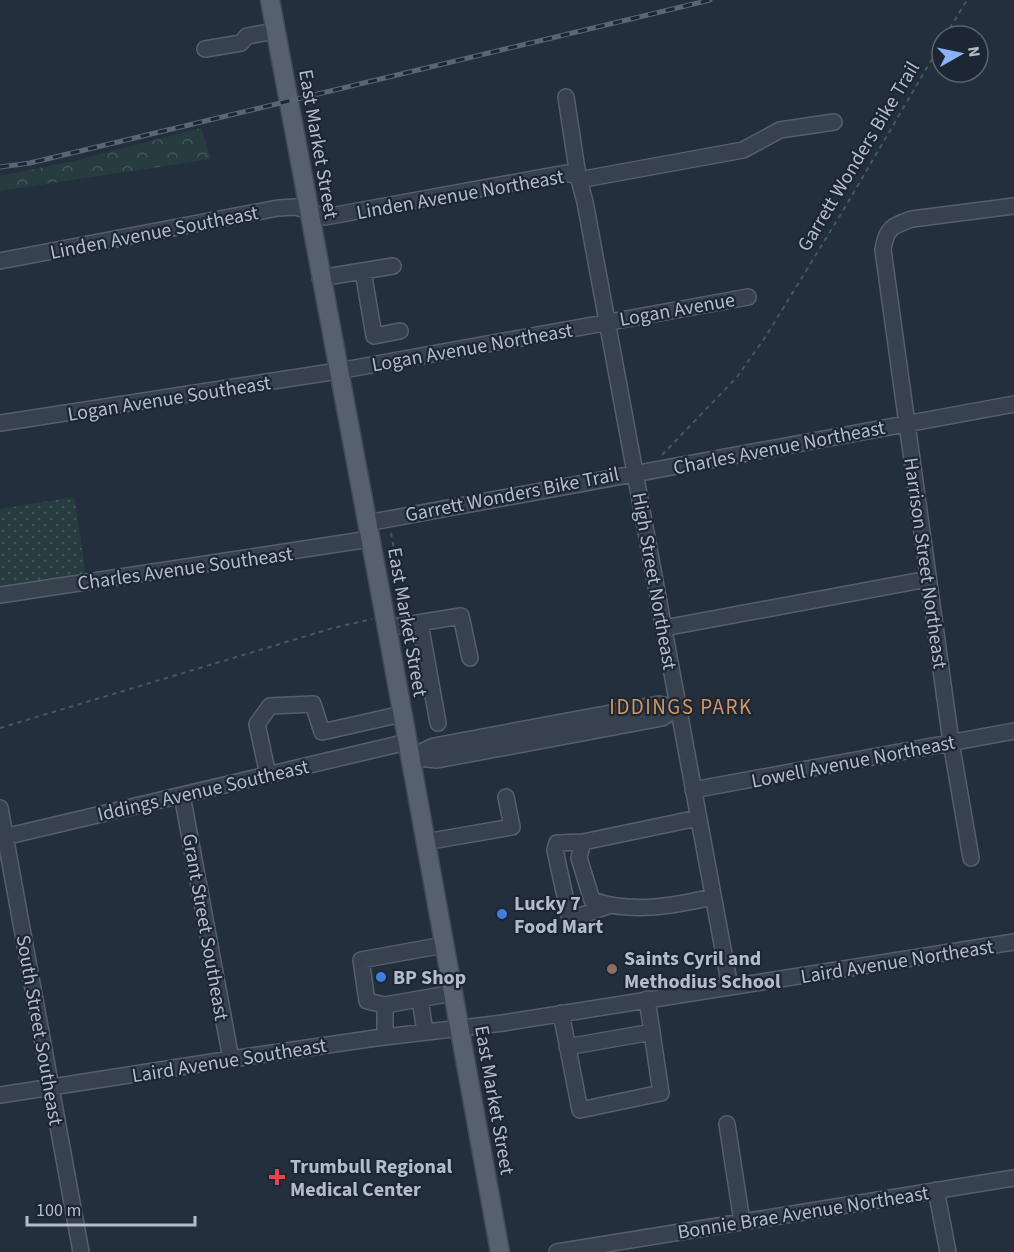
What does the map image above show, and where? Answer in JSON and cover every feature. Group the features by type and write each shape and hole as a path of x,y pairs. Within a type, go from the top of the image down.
{"main road":[{"name":"East Market Street","path":"270,0 500,1252"}],"street":[{"path":"205,49 241,43 247,36 275,31"},
{"name":"High Street Northeast","path":"566,97 578,176 585,202 606,322 642,472 664,628 730,987"},
{"name":"Linden Avenue Northeast","path":"308,211 325,217 566,173 584,179 743,150 780,130 834,122"},
{"name":"Linden Avenue Southeast","path":"0,261 278,208 291,206 308,211"},
{"name":"Harrison Street Northeast","path":"972,858 951,742 883,250 888,231 912,219 1014,206"},
{"path":"320,278 393,266"},
{"path":"363,271 374,336 400,331"},
{"name":"Logan Avenue","path":"606,322 748,297"},
{"name":"Logan Avenue Northeast","path":"338,371 606,322"},
{"name":"Logan Avenue Southeast","path":"0,423 338,371"},
{"name":"Charles Avenue Northeast","path":"369,531 642,472 1014,404"},
{"name":"Charles Avenue Southeast","path":"0,595 369,531"},
{"path":"664,628 928,579"},
{"path":"386,622 420,623 461,616 470,658"},
{"path":"420,623 438,723"},
{"path":"268,775 256,724 270,706 313,704 322,732 402,714"},
{"name":"Iddings Avenue Southeast","path":"2,838 268,775 408,750 437,760 662,718 678,708"},
{"name":"Lowell Avenue Northeast","path":"693,790 1014,731"},
{"name":"Grant Street Southeast","path":"182,795 231,1059"},
{"path":"425,842 512,827 506,797"},
{"name":"South Street Southeast","path":"0,808 2,838 81,1252"},
{"path":"608,906 577,917 569,915 555,850 557,843 583,842 698,818"},
{"path":"583,842 579,858 592,900 608,906 640,909 679,905 713,897"},
{"name":"Laird Avenue Northeast","path":"459,1028 1014,942"},
{"path":"444,945 361,960 368,1001 385,1005 453,993"},
{"path":"420,999 425,1032"},
{"path":"561,1013 580,1110 661,1093 647,999"},
{"path":"385,1005 385,1037"},
{"name":"Laird Avenue Southeast","path":"0,1095 231,1059 459,1028"},
{"path":"567,1047 652,1032"},
{"path":"727,1124 742,1222"},
{"name":"Bonnie Brae Avenue Northeast","path":"557,1252 1014,1178"},
{"path":"936,1190 948,1252"}],"path":[{"path":"952,24 967,0"},
{"name":"Garrett Wonders Bike Trail","path":"642,472 737,377 766,336 930,62"},
{"name":"Garrett Wonders Bike Trail","path":"0,728 333,628 386,622 405,609 391,531"}],"green space":[{"path":"201,128 211,159 0,191 0,176 74,161"},
{"path":"74,497 86,574 0,586 0,509"}],"railway":[{"path":"0,167 30,163 710,0"}],"place":[{"name":"Lucky 7 Food Mart","path":"502,914"},
{"name":"Saints Cyril and Methodius School","path":"612,969"},
{"name":"BP Shop","path":"381,977"},
{"name":"Trumbull Regional Medical Center","path":"277,1177"}],"district":[{"name":"IDDINGS PARK","path":"681,707"}]}
